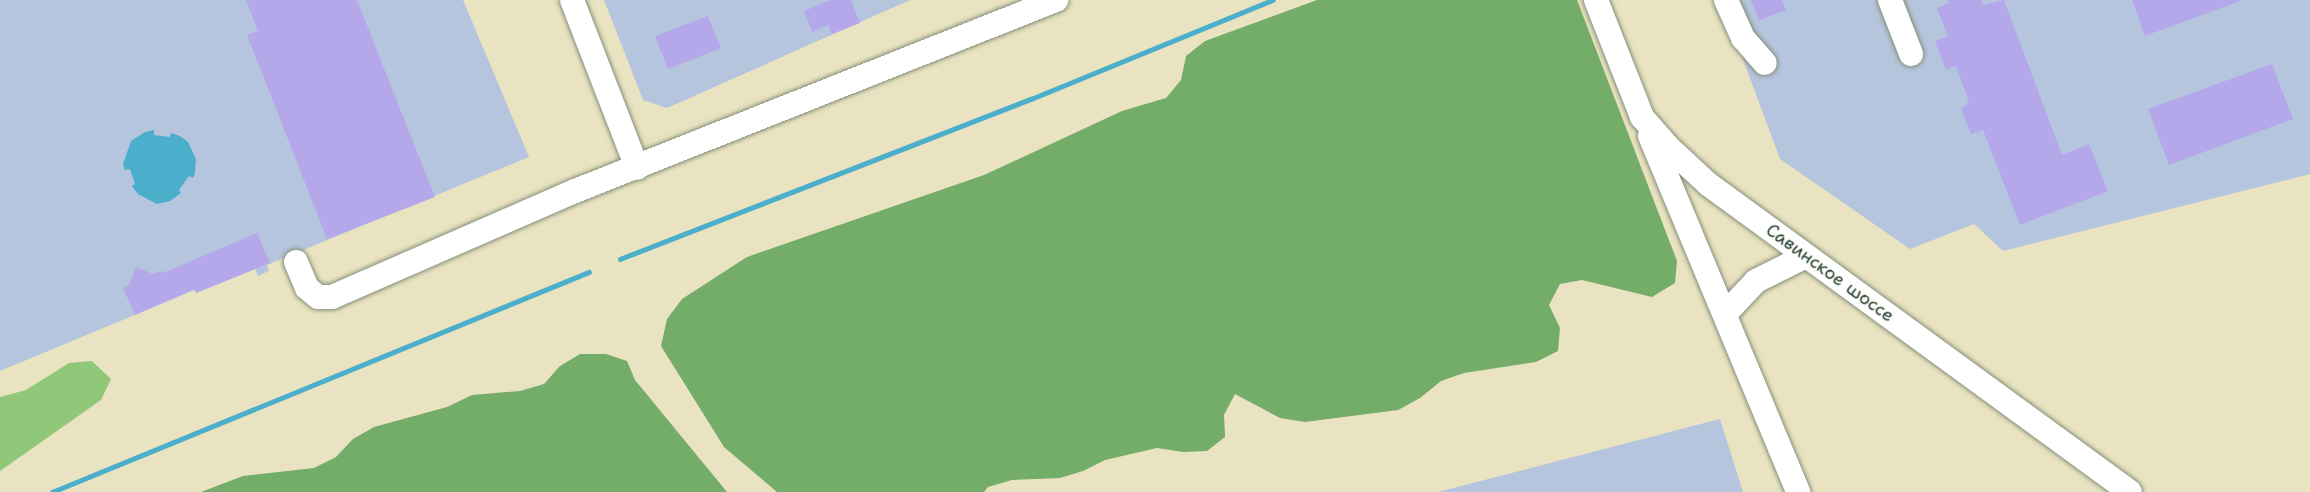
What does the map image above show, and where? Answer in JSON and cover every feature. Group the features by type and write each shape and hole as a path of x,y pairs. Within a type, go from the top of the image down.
{"street":[{"path":"573,0 637,168"},
{"path":"296,262 307,288 318,297 332,297 575,191 1056,0"},
{"name":"Савинское шоссе","path":"1596,0 1642,117 1667,146 1708,184 2130,492"},
{"path":"1726,0 1743,38 1765,63"},
{"path":"1890,0 1911,54"},
{"path":"1642,117 1798,492"},
{"path":"1725,314 1756,281 1806,256"}],"shaded area":[{"path":"0,0 463,0 529,157 267,265 269,271 258,276 255,269 196,293 195,290 0,371"},
{"path":"604,0 910,0 667,108 643,100"},
{"path":"1721,0 2310,0 2310,174 2003,251 1974,224 1910,249 1780,159"},
{"path":"1720,419 1743,492 1438,492"}],"green space":[{"path":"1317,0 1577,0 1677,261 1675,283 1652,297 1582,280 1560,284 1549,305 1560,328 1558,351 1536,362 1464,373 1441,381 1420,398 1398,410 1305,422 1280,418 1235,394 1224,415 1225,437 1207,451 1183,452 1157,448 1105,460 1083,471 1060,478 1012,480 988,487 984,492 777,492 724,447 661,346 667,319 682,299 747,257 984,175 1122,111 1166,98 1181,80 1186,56 1205,41"},
{"path":"580,354 606,354 627,361 635,380 727,492 201,492 243,476 314,468 336,457 353,439 374,427 447,407 472,395 520,391 544,384 560,366"},
{"path":"92,361 111,379 101,400 0,471 0,397 26,390 69,363"}],"water":[{"path":"154,130 154,135 170,137 171,133 180,136 188,142 196,159 193,178 189,176 179,190 181,193 170,201 157,204 138,194 132,186 135,184 130,169 125,170 123,164 131,141 145,132"}],"building":[{"path":"246,0 357,0 435,197 327,239 247,35 258,31"},
{"path":"831,0 851,0 860,23 832,34 828,25 812,32 804,11"},
{"path":"1751,0 1782,0 1786,10 1759,20"},
{"path":"1947,0 1981,0 1983,5 2004,0 2062,155 2089,144 2108,191 2020,225 1983,130 1971,134 1961,109 1969,102 1956,66 1946,70 1935,41 1948,36 1937,8 1949,3"},
{"path":"2132,0 2239,0 2240,1 2145,36"},
{"path":"708,16 721,48 668,69 655,36"},
{"path":"2272,64 2293,119 2169,165 2148,109"},
{"path":"257,233 270,263 196,293 194,289 135,315 123,288 129,285 136,267 153,274 162,271 163,273"}],"waterway":[{"path":"620,259 1031,99 1272,0"},
{"path":"52,492 589,272"}]}
